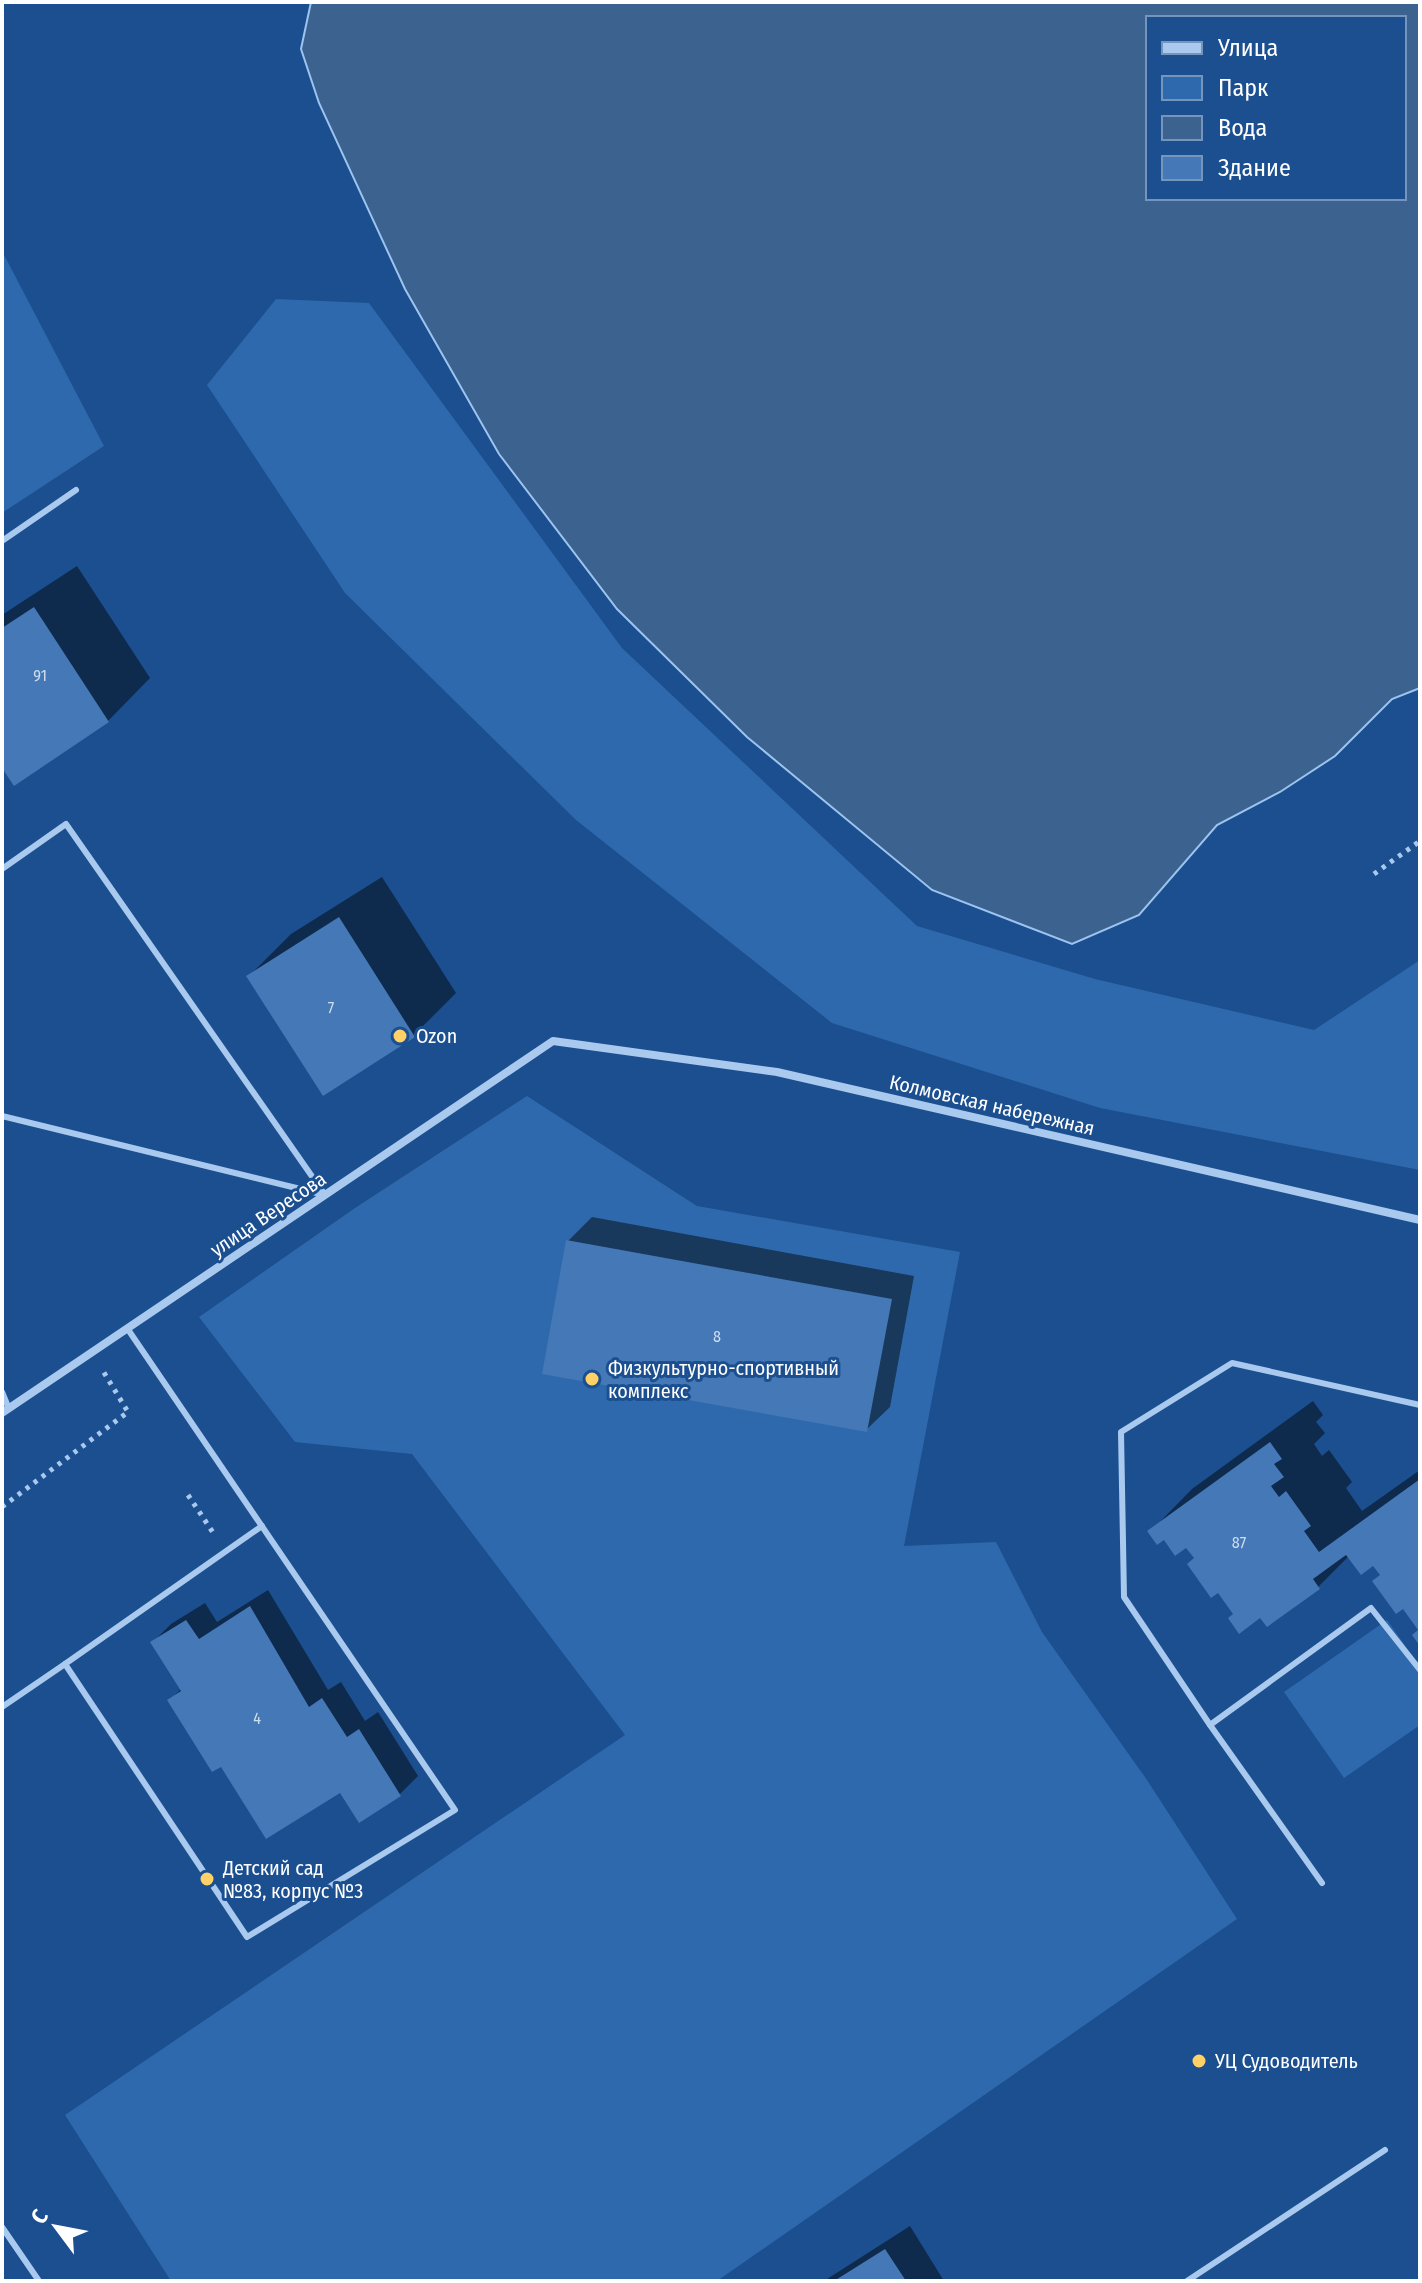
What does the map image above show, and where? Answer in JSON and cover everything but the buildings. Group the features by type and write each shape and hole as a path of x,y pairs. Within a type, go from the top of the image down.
{"street":[{"name":"улица Вересова","path":"5,1411 553,1041"},
{"name":"Колмовская набережная","path":"553,1041 777,1072 1420,1220"}],"lane":[{"path":"2,541 76,490"},
{"path":"2,869 66,824 325,1195"},
{"path":"2,1116 325,1195"},
{"path":"65,1664 247,1937 455,1810 127,1328"},
{"path":"1322,1883 1124,1597 1121,1432 1232,1363 1420,1405"},
{"path":"2,1392 5,1411"},
{"path":"2,1707 262,1526"},
{"path":"1210,1725 1371,1608 1420,1670"},
{"path":"1187,2281 1385,2150"},
{"path":"2,2227 39,2281"}],"path":[{"path":"1374,874 1420,841"},
{"path":"2,1507 128,1412 91,1353"},
{"path":"188,1495 225,1551"}],"green space":[{"path":"2,251 104,446 2,513"},
{"path":"276,299 369,303 622,648 917,926 1095,979 1314,1030 1420,960 1420,1170 1100,1108 832,1023 576,820 345,593 207,385"},
{"path":"527,1096 697,1206 960,1252 904,1546 996,1542 1042,1632 1147,1780 1237,1919 717,2281 171,2281 65,2115 625,1735 412,1454 295,1442 199,1317 355,1208"},
{"path":"1387,1620 1420,1667 1420,1725 1344,1778 1284,1692"}],"water":[{"path":"311,2 1420,2 1420,688 1392,699 1335,756 1280,792 1217,825 1139,915 1072,944 932,890 747,737 617,609 499,454 405,289 319,103 301,49"}],"place":[{"name":"Ozon","path":"400,1036"},
{"name":"Физкультурно-спортивный комплекс","path":"592,1379"},
{"name":"Детский сад №83, корпус №3","path":"207,1879"},
{"name":"УЦ Судоводитель","path":"1199,2061"}]}
